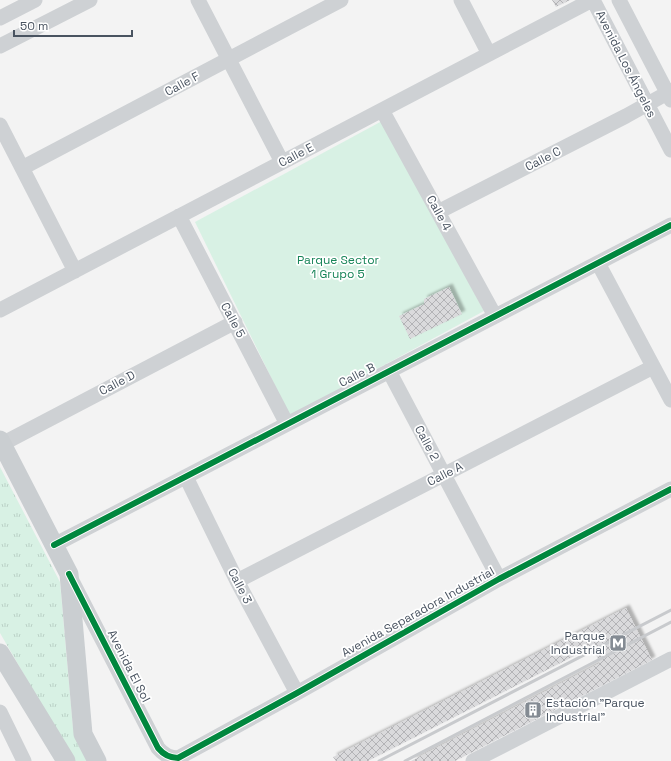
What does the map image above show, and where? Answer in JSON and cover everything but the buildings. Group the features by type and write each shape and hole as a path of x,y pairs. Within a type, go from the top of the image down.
{"main road":[{"name":"Avenida El Sol","path":"1,443 69,574 83,734 97,761"},
{"path":"0,653 66,761"}],"street":[{"path":"0,18 35,0"},
{"path":"0,46 90,0"},
{"path":"198,0 282,162"},
{"name":"Calle F","path":"22,168 341,0"},
{"path":"461,0 489,54"},
{"name":"Calle E","path":"0,310 592,0"},
{"name":"Avenida Los Ángeles","path":"592,0 671,150"},
{"name":"Avenida Los Ángeles","path":"619,0 670,94"},
{"path":"647,104 670,94"},
{"name":"Calle C","path":"438,212 647,104"},
{"name":"Calle 4","path":"382,110 495,316"},
{"path":"0,125 75,271"},
{"name":"Calle 5","path":"179,216 287,424"},
{"name":"Calle B","path":"54,545 671,225"},
{"path":"598,263 671,400"},
{"name":"Calle D","path":"1,443 234,322"},
{"name":"Calle A","path":"237,581 653,367"},
{"name":"Calle 2","path":"389,371 499,579"},
{"name":"Calle 3","path":"186,477 237,581 297,693"},
{"name":"Avenida Separadora Industrial","path":"178,758 499,579 671,489"},
{"name":"Avenida El Sol","path":"69,574 158,748 167,756 178,758"},
{"path":"473,761 671,659"},
{"path":"0,712 24,761"}],"green space":[{"name":"Parque Sector 1 Grupo 5","path":"382,121 484,311 290,416 195,222"},
{"path":"0,467 60,582 73,728 87,761 74,761 0,633"}],"railway":[{"path":"379,761 671,610"},
{"path":"405,761 671,622"}],"cycle path":[{"path":"54,545 671,225"},
{"path":"69,574 158,748 166,755 178,758 499,579 671,489"}],"place":[{"name":"Parque Industrial","path":"618,643"},
{"name":"Estación \"Parque Industrial\"","path":"533,710"}]}
